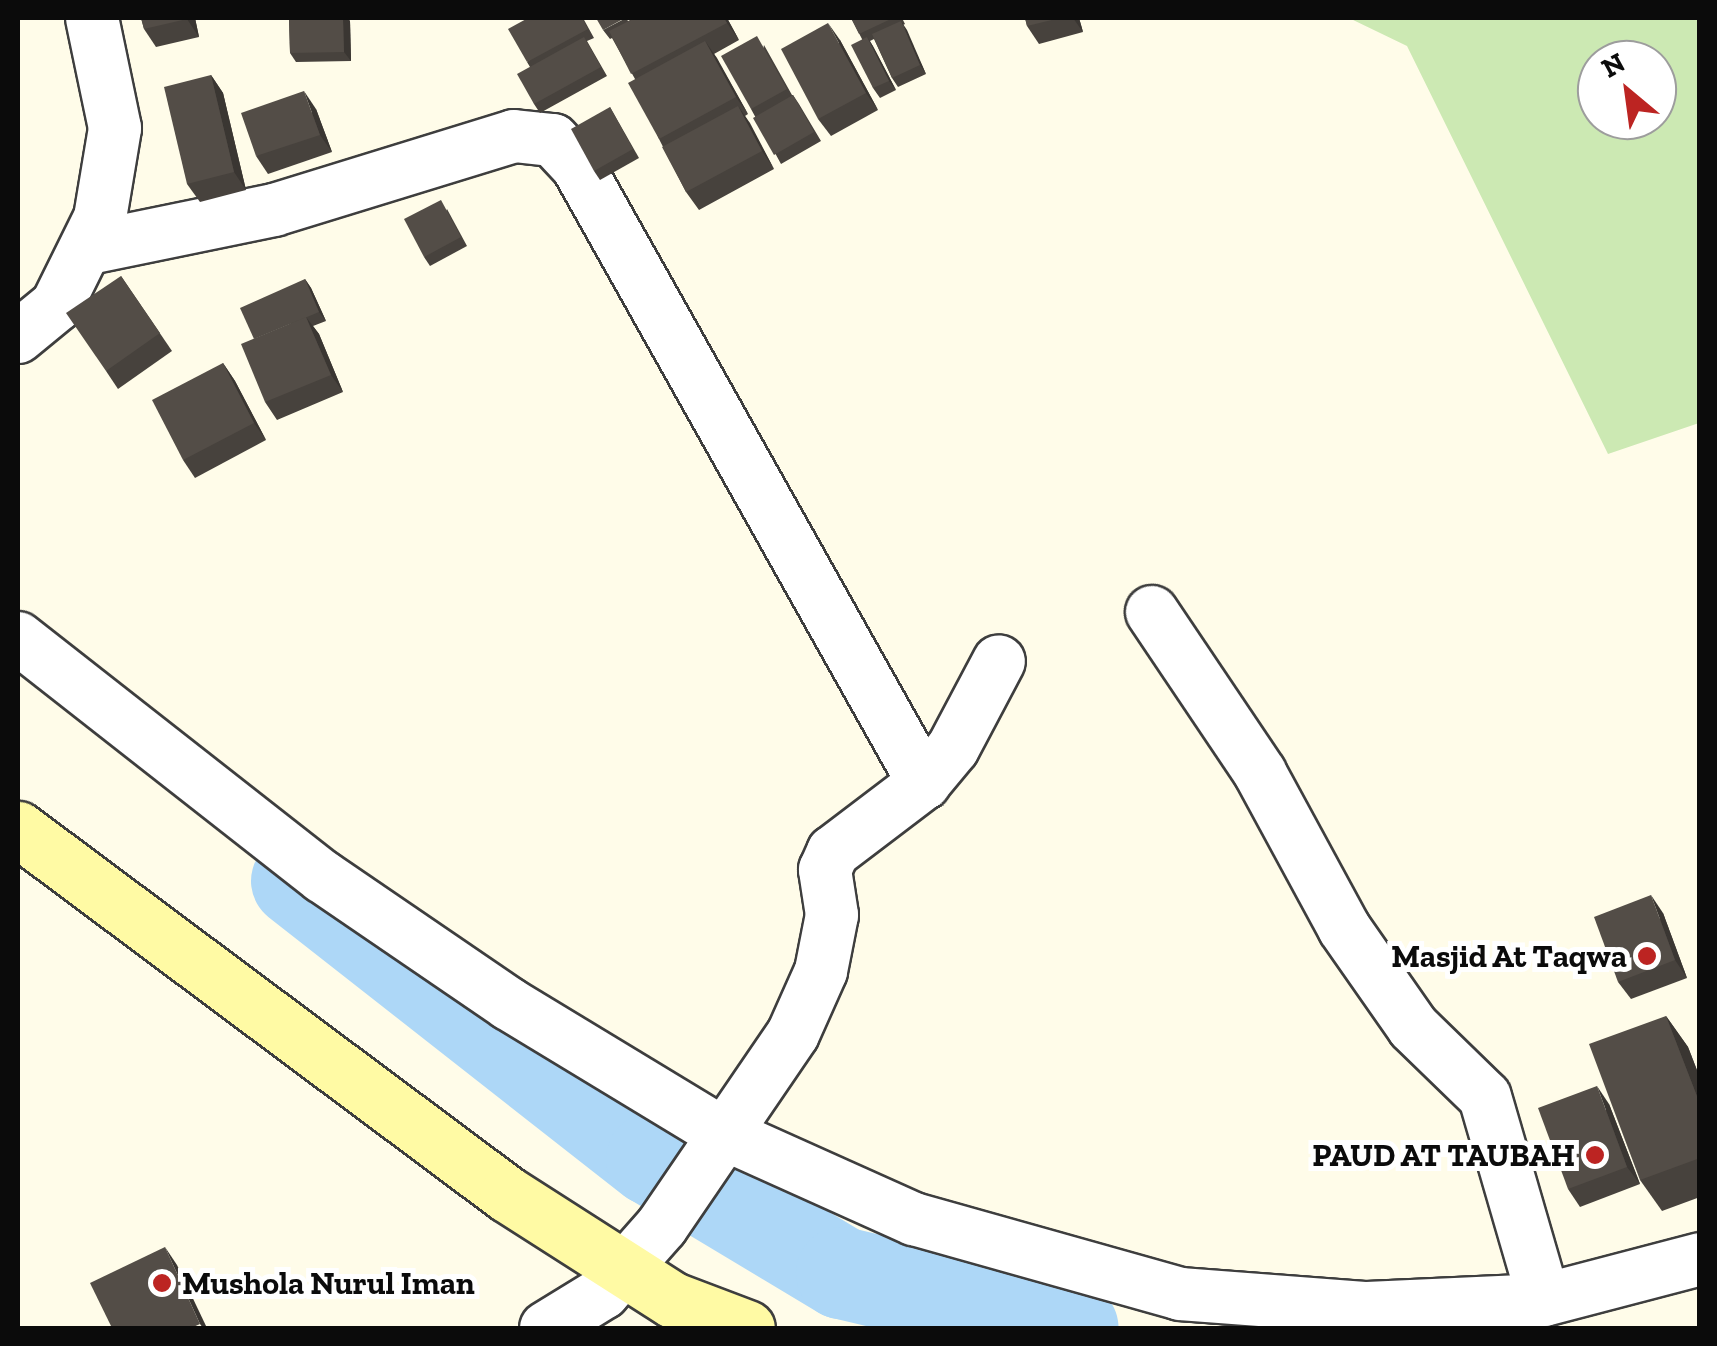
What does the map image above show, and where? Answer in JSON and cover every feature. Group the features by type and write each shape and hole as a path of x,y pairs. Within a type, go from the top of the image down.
{"main road":[{"path":"18,829 415,1128 673,1300 746,1328"}],"street":[{"path":"18,337 58,306 89,248 114,128 92,18"},
{"path":"89,248 274,210 514,136 553,140 578,167 924,783"},
{"path":"1152,612 1260,774 1344,928 1414,1027 1485,1097 1544,1300"},
{"path":"18,638 323,877 509,1004 709,1151 914,1219 1180,1294 1367,1308 1544,1300 1700,1259"},
{"path":"546,1328 603,1293 662,1226 709,1151 793,1034 822,971 832,914 825,870 834,852 924,783 952,748 999,662"}],"green space":[{"path":"1349,18 1699,18 1699,423 1608,454 1407,46"}],"building":[{"path":"141,18 186,18 187,19 144,29"},
{"path":"289,18 343,18 344,52 290,53"},
{"path":"528,18 582,18 588,29 527,62 508,29"},
{"path":"596,18 625,18 603,30"},
{"path":"635,18 724,18 727,23 631,74 609,31"},
{"path":"851,18 893,18 859,34"},
{"path":"1025,18 1060,18 1027,26"},
{"path":"901,21 920,65 892,78 872,34"},
{"path":"828,23 866,93 818,119 781,49"},
{"path":"757,36 787,89 751,109 721,56"},
{"path":"584,37 601,67 534,104 517,74"},
{"path":"867,37 889,81 873,88 851,45"},
{"path":"705,41 736,97 659,139 628,83"},
{"path":"211,75 234,172 187,184 164,87"},
{"path":"304,91 320,135 256,156 241,113"},
{"path":"793,95 814,132 774,155 753,118"},
{"path":"738,106 762,151 686,192 662,147"},
{"path":"610,107 633,149 594,171 571,129"},
{"path":"441,200 461,237 424,257 404,219"},
{"path":"121,276 160,333 106,371 66,313"},
{"path":"305,279 319,312 254,339 240,308"},
{"path":"306,317 331,375 265,402 241,344"},
{"path":"223,363 254,423 183,460 152,400"},
{"name":"Masjid At Taqwa","path":"1651,895 1675,960 1618,982 1594,917"},
{"path":"1666,1016 1700,1104 1700,1158 1640,1180 1589,1044"},
{"name":"PAUD AT TAUBAH","path":"1597,1086 1627,1167 1568,1189 1538,1108"},
{"name":"Mushola Nurul Iman","path":"165,1247 200,1324 191,1328 112,1328 90,1283"}],"waterway":[{"path":"297,881 652,1159 842,1273 1073,1328"}],"place":[{"name":"Masjid At Taqwa","path":"1647,956"},
{"name":"PAUD AT TAUBAH","path":"1595,1155"},
{"name":"Mushola Nurul Iman","path":"162,1283"}]}
